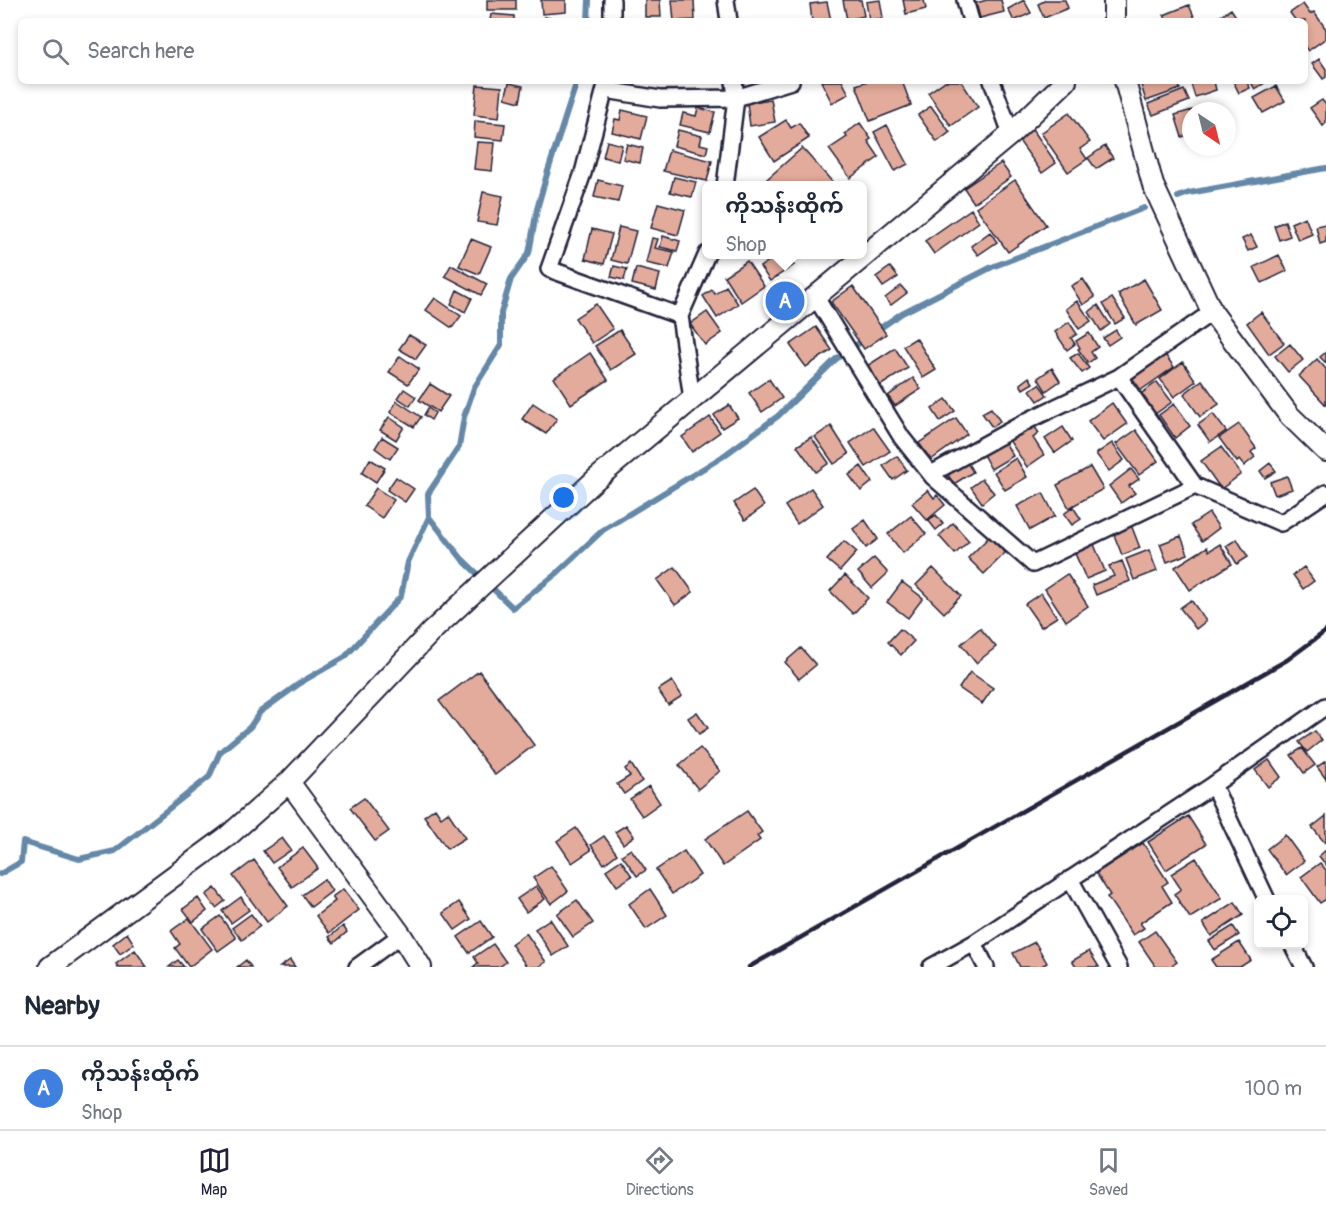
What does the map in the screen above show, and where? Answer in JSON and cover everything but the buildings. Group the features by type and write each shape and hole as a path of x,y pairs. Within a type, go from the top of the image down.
{"street":[{"path":"612,0 612,18"},
{"path":"726,0 729,18"},
{"path":"965,0 970,18"},
{"path":"1114,0 1114,18"},
{"path":"726,181 736,98 734,84"},
{"path":"680,316 549,269 583,174 607,85 660,99 736,98 781,84"},
{"path":"993,84 1011,134"},
{"path":"867,253 1011,134 1063,84"},
{"path":"1126,84 1153,185 1212,312 1288,415 1326,451"},
{"path":"692,399 680,316 705,259"},
{"path":"50,967 228,836 289,782 432,632 595,480 860,259"},
{"path":"815,296 902,438 931,474 1033,564 1195,486"},
{"path":"931,474 1029,420 1119,377 1212,312"},
{"path":"1119,377 1195,486 1281,523 1326,493"},
{"path":"931,967 974,943 1323,714"},
{"path":"289,782 401,935 421,967"},
{"path":"1213,785 1265,895"},
{"path":"1070,879 1119,967"},
{"path":"357,967 401,935"},
{"path":"974,943 986,967"},
{"path":"1294,949 1304,967"}],"waterway":[{"path":"588,18 589,0"},
{"path":"0,874 21,862 23,842 79,859 115,851 209,777 220,752 250,727 260,712 303,681 345,657 401,596 408,562 429,517 428,494 459,447 464,417 474,388 501,345 501,313 511,279 529,253 537,209 576,84"},
{"path":"1178,197 1189,193 1326,168"},
{"path":"876,331 902,313 992,267 1144,208"},
{"path":"429,517 462,559 513,608 556,574 603,530 722,457 778,416 836,359 865,339"}],"railway":[{"path":"749,967 1287,660 1326,631"}],"place":[{"name":"ကိုသန်းထိုက်","path":"785,301"}]}
